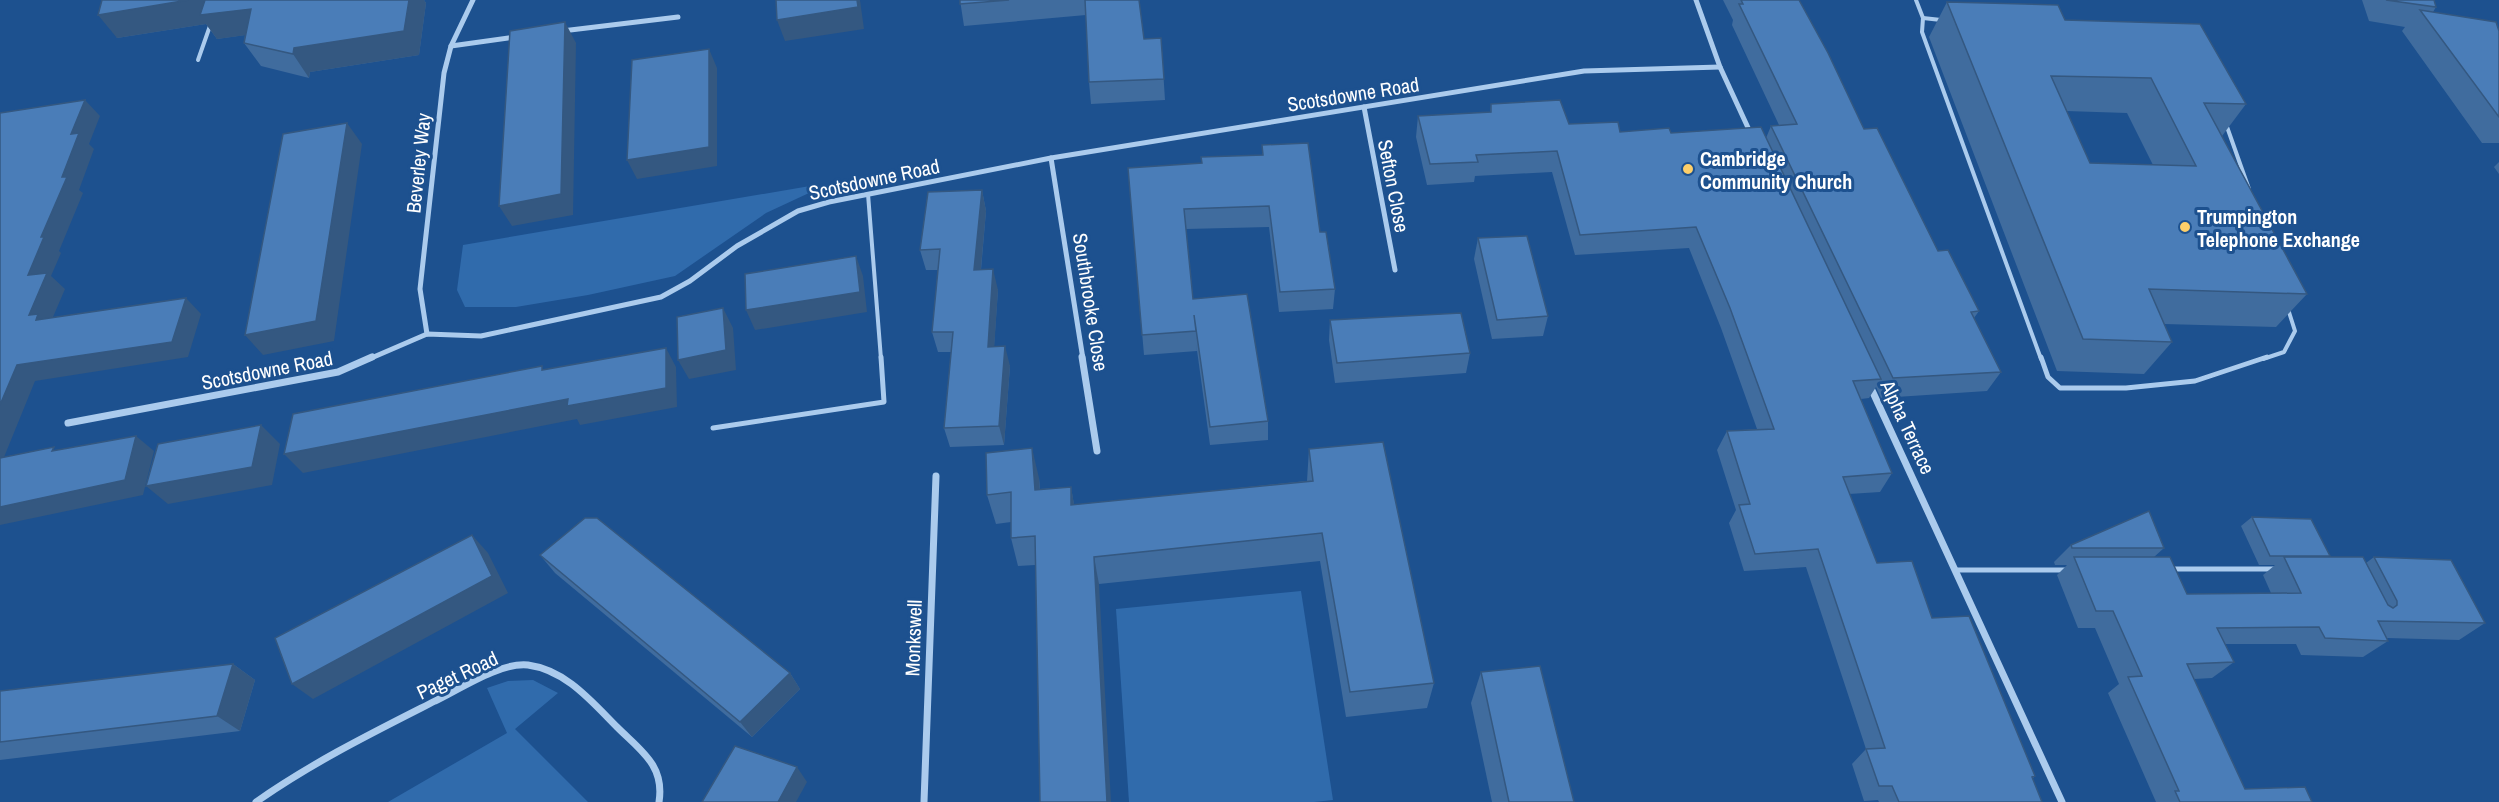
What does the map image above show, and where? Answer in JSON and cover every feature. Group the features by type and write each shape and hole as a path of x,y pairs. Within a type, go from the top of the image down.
{"street":[{"name":"Beverley Way","path":"427,334 420,289 444,73 452,46 473,0"},
{"path":"1696,0 1720,67 1755,141"},
{"path":"557,32 678,17"},
{"path":"452,46 522,37"},
{"name":"Scotsdowne Road","path":"68,423 338,372 427,334 481,336 661,297 690,281 737,246 798,211 829,202 1051,158 1584,71 1720,67"},
{"name":"Sefton Close","path":"1364,107 1395,270"},
{"name":"Southbrooke Close","path":"1051,158 1097,451"},
{"name":"Alpha Terrace","path":"1865,375 2062,802"},
{"name":"Monkswell","path":"924,802 936,476"},
{"name":"Paget Road","path":"256,802 273,789 430,704 494,672 524,664 546,669 567,681 650,758 660,777 660,802"}],"lane":[{"path":"1916,0 1923,18 1922,32 2048,377 2060,388 2126,388 2195,381 2284,352 2295,331 2288,308"},
{"path":"1923,18 1946,21"},
{"path":"198,60 212,20"},
{"path":"2224,119 2251,195"},
{"path":"713,428 884,402 868,194"},
{"path":"2167,569 2284,569"},
{"path":"1956,570 2073,570"}],"shaded area":[{"path":"810,186 809,193 766,213 675,276 588,295 516,307 465,307 457,290 463,245"},
{"path":"1301,591 1333,800 1314,802 1129,802 1116,609"},
{"path":"533,680 558,693 515,729 588,802 388,802 507,733 487,688 508,681"}],"building":[{"path":"102,0 188,0 98,15"},
{"path":"205,0 409,0 404,31 294,48 293,54 244,43 251,9 200,15"},
{"path":"776,0 857,0 858,7 777,20"},
{"path":"960,0 1009,0 960,4"},
{"path":"1085,0 1139,0 1144,39 1161,38 1164,79 1089,82"},
{"path":"1741,0 1799,0 1828,53 1864,129 1877,128 1938,251 1948,250 1979,311 1971,312 2001,372 1893,378 1771,126 1797,124 1739,4 1743,4"},
{"path":"2386,0 2434,0 2436,7"},
{"path":"1947,2 2058,5 2065,20 2200,24 2246,104 2204,103 2307,294 2149,289 2172,342 2083,339","holes":["2051,76 2151,78 2196,166 2090,163"]},
{"path":"2420,10 2496,22 2499,31 2499,117"},
{"path":"565,22 561,194 499,206 510,31"},
{"path":"709,49 709,147 627,160 632,60"},
{"path":"85,100 71,134 79,133 62,177 67,177 41,237 44,237 28,275 47,273 29,315 38,314 36,320 186,298 172,342 17,365 0,405 0,113"},
{"path":"1560,100 1569,124 1618,122 1620,132 1669,128 1671,133 1761,127 1881,379 1853,381 1892,473 1843,477 1877,563 1912,561 1932,618 1969,616 2035,776 2032,777 2042,802 1899,802 1892,786 1879,786 1866,749 1885,748 1818,549 1755,554 1739,505 1750,504 1727,431 1774,429 1730,308 1696,227 1580,235 1557,151 1476,155 1478,162 1430,164 1418,116 1491,112 1491,104"},
{"path":"347,123 316,321 245,335 283,134"},
{"path":"1308,143 1320,232 1326,232 1335,289 1280,292 1269,206 1184,209 1193,299 1247,294 1268,421 1210,427 1194,315 1196,331 1142,335 1128,168 1202,163 1201,157 1263,155 1262,145"},
{"path":"982,190 974,270 993,269 988,347 1005,346 999,426 944,428 953,332 932,332 940,249 920,250 928,192"},
{"path":"1527,236 1548,316 1497,320 1478,238"},
{"path":"856,256 860,292 746,310 745,274"},
{"path":"723,308 726,350 678,360 677,317"},
{"path":"1461,313 1470,353 1337,363 1330,320"},
{"path":"666,348 666,388 567,406 568,399 284,454 293,414 542,366 542,370"},
{"path":"261,425 252,467 146,486 158,444"},
{"path":"136,436 125,480 0,507 0,458 54,447 52,451"},
{"path":"1383,442 1434,683 1350,692 1322,533 1094,557 1107,802 1040,802 1035,536 1011,538 1011,492 987,495 986,453 1032,448 1035,490 1071,487 1071,505 1313,481 1309,449"},
{"path":"2149,511 2164,548 2072,548 2071,545"},
{"path":"2252,517 2311,519 2330,556 2270,556"},
{"path":"585,518 597,518 790,673 740,722 540,555"},
{"path":"472,535 492,576 292,684 275,638"},
{"path":"2074,557 2170,557 2187,594 2301,593 2284,557 2363,557 2388,605 2393,608 2397,605 2397,601 2374,557 2451,560 2485,623 2378,621 2388,641 2325,638 2319,627 2217,628 2234,662 2187,664 2245,789 2305,787 2312,802 2180,802 2175,791 2179,791 2128,677 2142,676 2113,611 2096,611"},
{"path":"233,664 217,716 0,742 0,691"},
{"path":"1540,666 1574,802 1509,802 1481,672"},
{"path":"735,746 797,767 778,802 702,802"}],"place":[{"name":"Cambridge Community Church","path":"1688,169"},
{"name":"Trumpington Telephone Exchange","path":"2185,227"}]}
